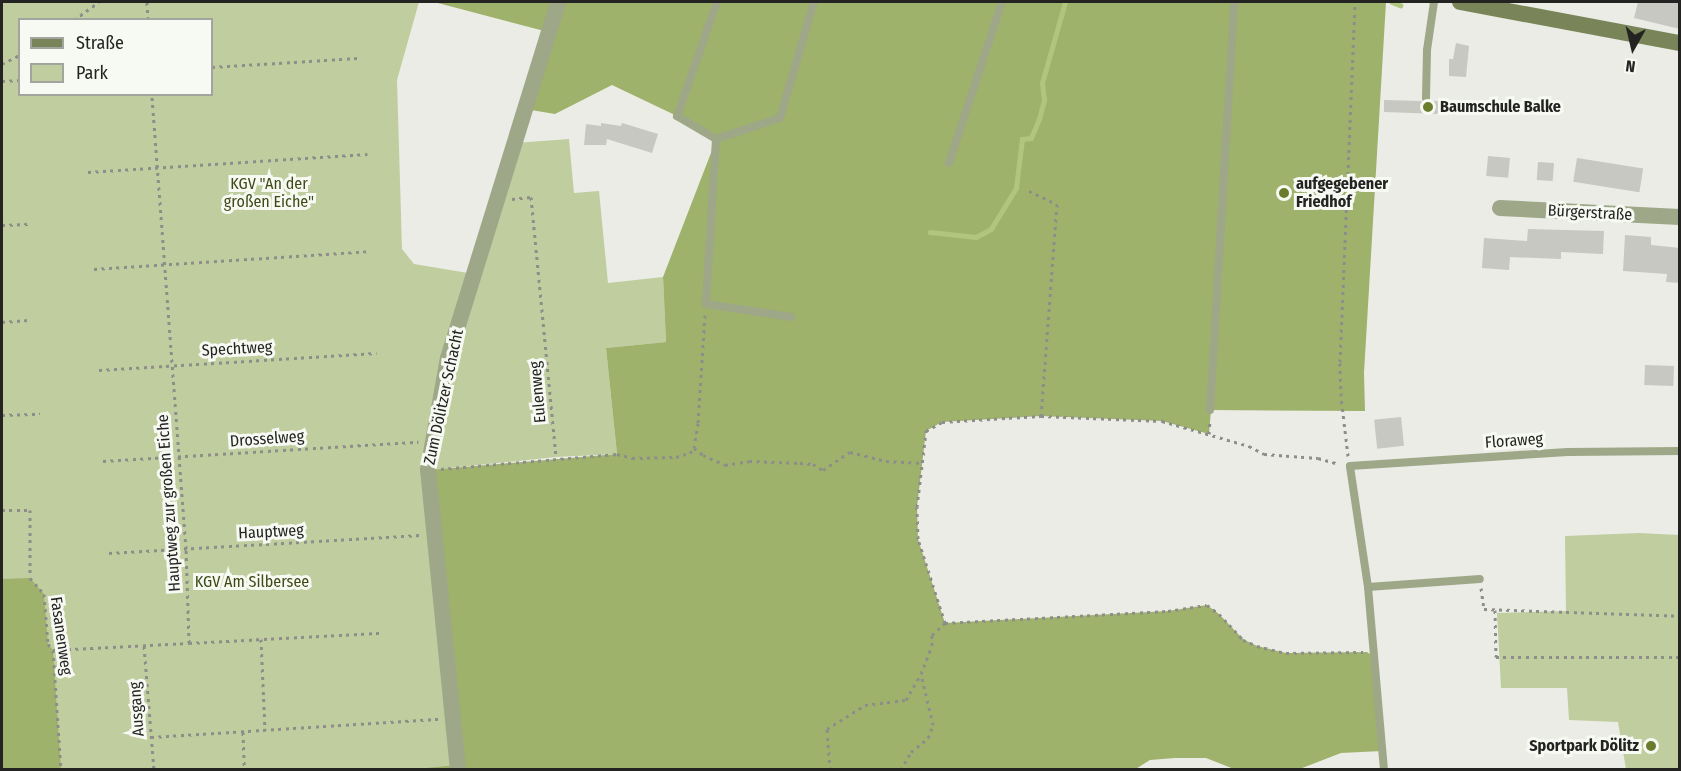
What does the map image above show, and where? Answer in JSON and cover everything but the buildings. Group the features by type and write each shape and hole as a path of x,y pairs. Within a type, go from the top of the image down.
{"main road":[{"path":"1464,2 1680,43"}],"street":[{"name":"Zum Dölitzer Schacht","path":"458,770 428,470 431,441 448,358 558,2"},
{"name":"Bürgerstraße","path":"1500,208 1680,217"}],"lane":[{"path":"717,2 676,116 716,139 780,118 814,2"},
{"path":"949,163 1002,2"},
{"path":"1210,410 1234,2"},
{"path":"1426,98 1427,50 1434,2"},
{"path":"716,139 706,304 791,317"},
{"name":"Floraweg","path":"1350,466 1568,452 1680,451"},
{"path":"1350,466 1376,658 1384,770"},
{"path":"1368,587 1480,579"}],"path":[{"path":"77,18 99,2"},
{"path":"147,2 148,18"},
{"path":"945,623 918,539 917,507 926,431 942,422 1041,416 1162,421 1250,446 1264,454 1318,458 1350,466 1341,396 1340,362 1355,2"},
{"path":"2,64 18,56"},
{"path":"213,68 358,58"},
{"path":"2,81 18,80"},
{"name":"Hauptweg zur großen Eiche","path":"152,96 186,549 189,643"},
{"path":"87,172 367,154"},
{"path":"1029,191 1057,204 1041,416"},
{"name":"Eulenweg","path":"531,197 556,457"},
{"path":"2,225 28,224"},
{"path":"94,269 370,251"},
{"path":"428,470 556,457 617,454 648,459 676,457 690,453 694,448 698,423 706,304"},
{"path":"2,322 29,320"},
{"name":"Spechtweg","path":"99,369 376,352"},
{"path":"2,415 40,414"},
{"name":"Drosselweg","path":"104,461 431,441"},
{"path":"694,448 725,465 750,461 800,463 813,464 823,470 850,452 895,462 923,463"},
{"name":"Fasanenweg","path":"2,510 30,510 30,578 45,594 48,644 53,650 61,770"},
{"name":"Hauptweg","path":"109,553 434,533"},
{"path":"1480,579 1484,609 1680,616"},
{"path":"830,770 827,729 866,705 906,700 921,674 932,646 932,635 945,623 1150,612 1207,605 1243,639 1257,646 1286,653 1367,652 1376,658"},
{"path":"1495,610 1496,657 1680,657"},
{"path":"53,650 383,633"},
{"path":"261,639 266,730"},
{"name":"Ausgang","path":"144,646 154,770"},
{"path":"901,770 911,752 928,738 933,725 921,674"},
{"path":"151,736 454,718"},
{"path":"243,732 244,770"}],"green space":[{"path":"2,2 419,2 397,80 402,249 414,264 474,274 515,143 569,139 574,193 599,191 608,283 663,277 666,342 606,348 617,454 556,457 428,470 458,769 2,769"},
{"path":"434,2 1386,2 1364,373 1365,411 1211,410 1209,434 1162,421 1041,416 942,422 926,431 917,507 918,539 945,623 1168,611 1207,605 1243,639 1257,646 1286,653 1367,652 1375,658 1382,751 1341,753 1297,770 1234,769 1206,758 1175,758 1150,760 1134,770 405,770 458,765 428,470 617,454 606,348 666,342 663,277 716,140 677,116 612,85 555,114 525,109 548,32"},
{"path":"1639,533 1679,535 1679,769 1626,769 1618,722 1569,720 1567,688 1501,688 1497,613 1566,611 1565,536"},
{"path":"30,578 44,594 48,644 53,650 61,769 2,769 2,579"}],"waterway":[{"path":"930,232 976,237 991,229 1016,188 1022,139 1031,138 1039,119 1044,100 1042,83 1065,2"},
{"path":"1392,2 1400,5"}],"place":[{"name":"Baumschule Balke","path":"1428,107"},
{"name":"aufgegebener Friedhof","path":"1284,193"},
{"name":"Sportpark Dölitz","path":"1651,746"}],"park label":[{"name":"KGV \"An der großen Eiche\"","path":"269,193"},
{"name":"KGV Am Silbersee","path":"252,582"}]}
